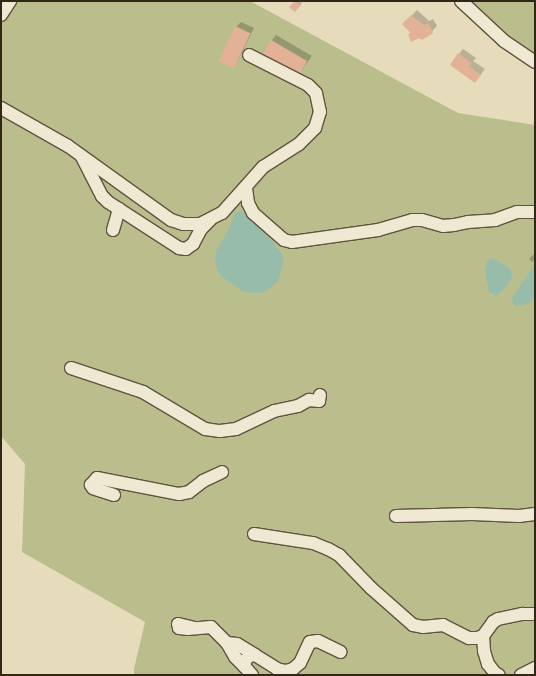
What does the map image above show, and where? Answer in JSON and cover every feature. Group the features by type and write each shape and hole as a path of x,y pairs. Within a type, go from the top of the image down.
{"street":[{"path":"1,15 10,1"},
{"path":"461,1 494,32 535,62"},
{"path":"1,108 50,134 154,210 171,220 183,224 200,224 222,213 264,168 299,144 315,128 320,112 316,93 308,85 249,55"},
{"path":"82,156 102,196 119,210 179,248 186,249 193,244 201,229 210,219"},
{"path":"246,188 248,203 253,213 284,240 292,242 378,230 412,220 422,220 443,226 454,226 468,222 494,220 517,212 535,212"},
{"path":"113,230 119,210"},
{"path":"71,368 94,377 143,392 205,429 220,431 236,429 274,411 298,406 309,400 319,401 320,395"},
{"path":"114,495 93,488 91,485 97,478 179,494 189,492 203,481 222,472"},
{"path":"396,516 472,514 519,516 535,514"},
{"path":"254,534 314,543 328,549 339,556 371,588 413,625 423,627 443,625 469,638 476,638 483,636 493,622 498,619 522,614 535,614"},
{"path":"195,628 211,627 227,643 235,657 248,671"},
{"path":"483,636 484,651 488,664 495,673 499,675"},
{"path":"227,643 236,644 277,669 286,671 293,670 300,663 310,642 318,641 341,652"},
{"path":"248,671 245,661 249,656 255,655"},
{"path":"521,675 535,668"}],"shaded area":[{"path":"1,1 250,1 458,113 535,125 535,675 134,675 134,669 145,622 22,552 25,464 1,436"},
{"path":"468,1 535,1 534,56 502,33"},
{"path":"241,211 247,214 272,241 282,254 284,261 278,281 262,293 242,291 221,276 217,269 215,261 216,251 229,229 235,212"},
{"path":"493,258 510,269 513,276 504,289 496,296 489,292 485,270 489,259"},
{"path":"535,264 535,297 528,304 515,306 512,298"}],"building":[{"path":"295,1 301,5 295,12 289,7"},
{"path":"411,15 424,25 428,23 433,32 432,34 422,40 419,38 411,42 408,34 411,33 402,24"},
{"path":"235,26 250,33 234,69 219,61"},
{"path":"271,40 307,61 300,73 263,54"},
{"path":"458,53 471,63 469,66 481,75 475,83 450,65"}]}
